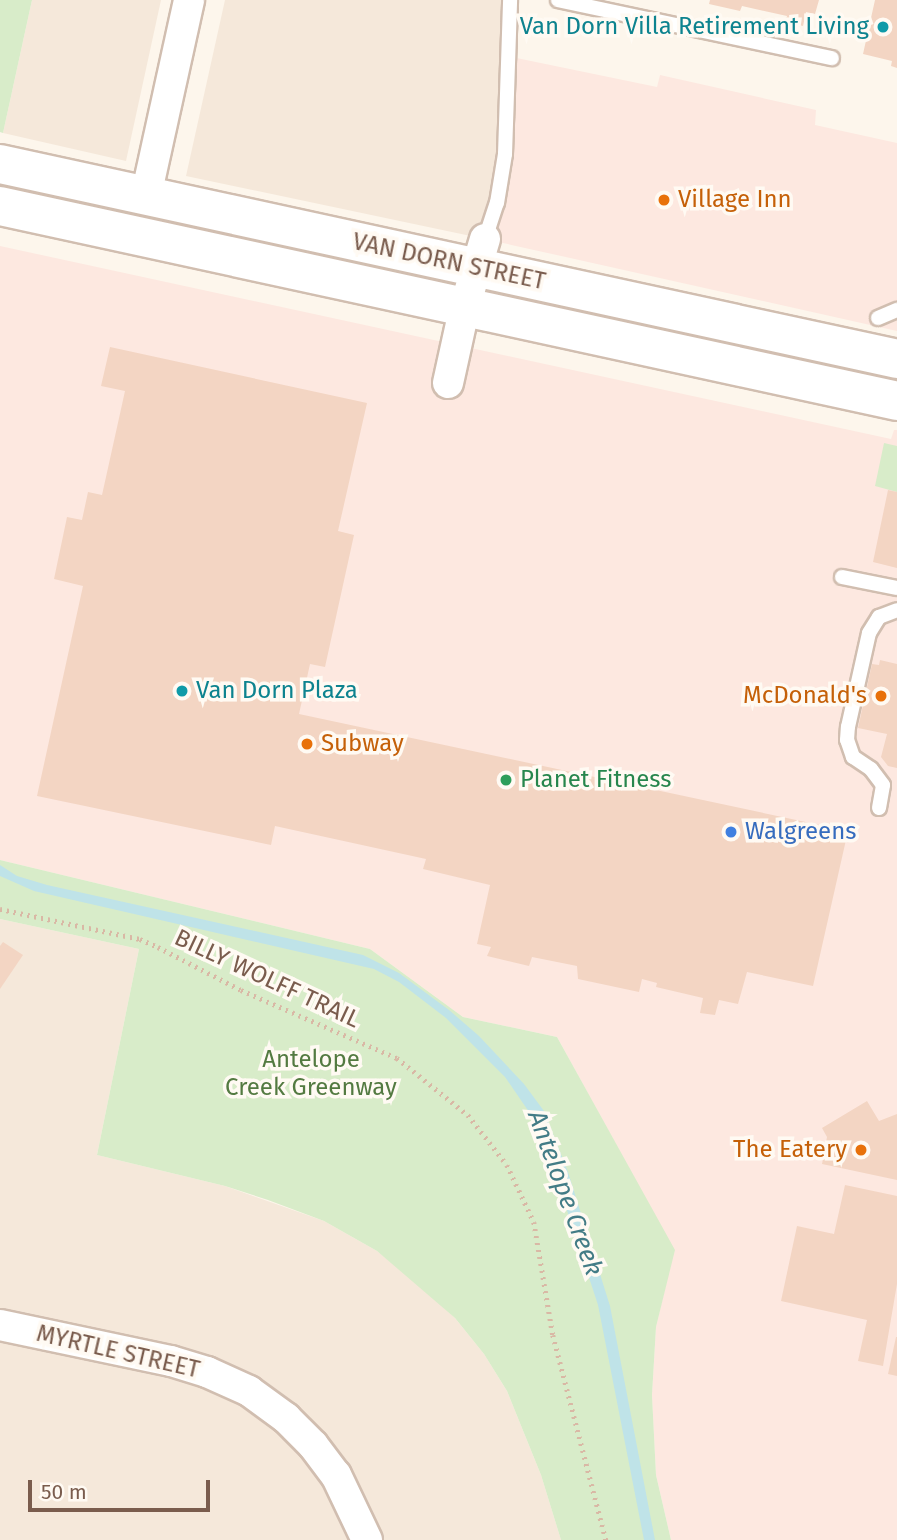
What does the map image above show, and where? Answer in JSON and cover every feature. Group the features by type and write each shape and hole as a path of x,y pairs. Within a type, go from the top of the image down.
{"main road":[{"name":"VAN DORN STREET","path":"0,164 146,197 480,253 897,359"},
{"name":"VAN DORN STREET","path":"0,205 897,401"}],"street":[{"path":"146,197 189,0"},
{"path":"448,383 480,253"},
{"name":"MYRTLE STREET","path":"0,1325 171,1361 207,1372 249,1391 286,1418 313,1445 337,1475 367,1540"}],"lane":[{"path":"480,253 497,203 506,154 510,0"},
{"path":"558,0 832,58"},
{"path":"878,318 897,310"},
{"path":"842,577 897,588"},
{"path":"879,808 883,785 871,769 853,757 847,740 848,727 869,634 879,617 897,610"}],"path":[{"name":"BILLY WOLFF TRAIL","path":"0,909 140,939 241,990 397,1058 468,1115 507,1165 534,1222 553,1335 606,1540"}],"shaded area":[{"path":"32,0 161,0 126,161 3,133"},
{"path":"225,0 510,0 507,135 485,239 186,176"},
{"path":"507,56 657,87 660,75 816,110 815,125 897,143 897,331 485,239 497,203"},
{"name":"Van Dorn Plaza","path":"0,246 891,439 894,430 897,430 897,1540 671,1540 656,1475 652,1395 656,1327 674,1250 557,1037 463,1017 370,949 0,860"},
{"path":"0,919 139,949 97,1155 225,1186 324,1221 377,1251 417,1283 455,1318 484,1354 507,1391 541,1475 561,1540 0,1540"}],"green space":[{"path":"0,0 32,0 3,133 0,132"},
{"path":"884,443 897,446 897,492 875,486"},
{"name":"Antelope Creek Greenway","path":"0,860 370,949 463,1017 557,1037 675,1250 656,1327 652,1395 656,1475 671,1540 561,1540 541,1475 507,1391 484,1354 455,1318 377,1251 324,1221 268,1200 225,1186 97,1155 139,949 0,919"}],"water":[{"name":"Antelope Creek","path":"0,865 17,876 47,885 363,955 399,973 479,1036 524,1084 544,1111 568,1172 610,1306 655,1540 644,1540 598,1305 540,1128 505,1077 446,1018 399,982 374,969 34,891 0,876"}],"building":[{"name":"Van Dorn Villa Retirement Living","path":"710,0 819,0 815,14 806,12 803,26 786,22 787,16 742,6 740,11 709,4"},
{"name":"Van Dorn Villa Retirement Living","path":"875,0 897,0 897,68 891,66 892,61 863,54"},
{"name":"Van Dorn Plaza","path":"110,347 367,403 338,531 354,535 325,667 310,664 299,714 848,831 813,986 747,972 738,1004 719,1000 715,1015 700,1013 703,998 656,987 657,983 642,979 639,992 578,979 577,966 532,957 529,966 487,956 491,947 477,944 490,885 423,869 426,859 275,826 271,845 37,796 83,586 54,579 67,517 82,520 88,492 102,495 125,391 101,386"},
{"path":"888,490 897,492 897,568 873,562"},
{"name":"McDonald's","path":"880,660 897,664 897,768 888,766 881,757 887,734 858,728 872,664 879,665"},
{"path":"3,942 23,955 0,989 0,946"},
{"name":"The Eatery","path":"867,1101 879,1121 897,1114 897,1180 822,1164 827,1137 822,1128"},
{"path":"845,1185 897,1196 897,1284 883,1366 858,1361 867,1320 781,1301 797,1226 834,1234"},
{"path":"897,1337 897,1376 888,1374"}],"place":[{"name":"Van Dorn Villa Retirement Living","path":"883,27"},
{"name":"Village Inn","path":"664,200"},
{"name":"Van Dorn Plaza","path":"182,691"},
{"name":"McDonald's","path":"881,696"},
{"name":"Subway","path":"307,744"},
{"name":"Planet Fitness","path":"506,780"},
{"name":"Walgreens","path":"731,832"},
{"name":"The Eatery","path":"861,1150"}]}
